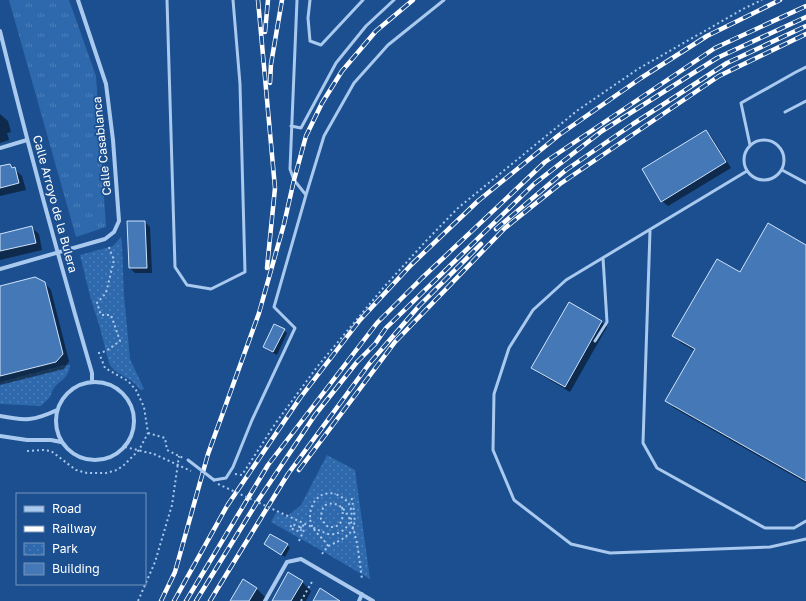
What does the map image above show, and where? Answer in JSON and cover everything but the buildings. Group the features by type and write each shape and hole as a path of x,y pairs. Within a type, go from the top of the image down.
{"street":[{"name":"Calle Casablanca","path":"78,0 106,84 110,109 119,222 114,232 105,239"},
{"name":"Calle Arroyo de la Bulera","path":"0,31 57,252 92,373 92,382"},
{"path":"0,148 27,140"},
{"path":"0,269 105,239"},
{"path":"92,382 106,383 118,389 128,398 133,410 135,423 132,436 125,447 116,455 104,460 92,461 80,458 69,451 61,442 57,432 56,421 57,410 62,399 70,390 81,384 92,382"},
{"path":"0,416 29,420 43,417 57,410"},
{"path":"0,436 27,440 51,440 61,442"},
{"path":"265,601 287,562 301,559 373,601"},
{"path":"359,601 362,594"}],"lane":[{"path":"167,0 175,267 187,285 211,289 245,272 240,84 232,0"},
{"path":"297,0 290,169 294,180 306,195"},
{"path":"310,0 308,18 310,42 321,45 363,0"},
{"path":"291,126 301,128 336,63 366,26 394,0"},
{"path":"188,460 214,480 226,478 233,467 252,420 295,328 274,307 324,136 354,83 388,45 444,0"},
{"path":"750,145 741,103 806,67"},
{"path":"785,112 806,101"},
{"path":"764,139 778,144 784,156 785,164 782,170 772,179 758,179 752,176 747,171 744,164 746,151 756,140 764,139"},
{"path":"782,170 806,184"},
{"path":"747,171 566,280 533,310 509,348 494,394 493,450 514,500 571,544 610,553 770,547 806,539"},
{"path":"650,230 643,443 657,468 765,528 794,528 806,521"},
{"path":"595,340 607,322 603,258"}],"path":[{"path":"229,473 242,475 275,424 317,367 384,287 458,208 578,110 632,73 744,8 762,0"},
{"path":"27,451 51,451 76,470 88,473 106,473 124,466 139,450 148,433 144,407 136,390 128,381 105,368 99,353 106,351 120,341 111,315 101,316 97,303 106,293 114,260 105,239"},
{"path":"146,583 155,562 172,505 179,456 167,450 165,438 148,433"},
{"path":"125,447 154,454 197,474"},
{"path":"218,484 304,524 325,534 333,535 344,530 350,521 352,515 350,506 345,499 336,494 329,493 322,494 314,502 311,511 312,525 316,532 328,546"},
{"path":"351,495 355,516 354,527 362,579"},
{"path":"342,508 344,517 341,523 334,528 328,527 320,519 325,505 336,504 345,509 354,527"},
{"path":"299,541 304,530 300,527 292,524 290,528 300,532 304,524"},
{"path":"322,554 328,546 349,534 354,527"},
{"path":"301,601 313,580"},
{"path":"138,601 145,585"}],"green space":[{"path":"9,0 69,0 96,76 106,227 76,237"},
{"path":"121,237 124,295 130,359 144,389 140,390 137,385 115,371 109,363 80,255 113,246"},
{"path":"64,365 70,365 68,374 54,388 50,397 41,406 0,404 0,382"},
{"path":"327,455 355,470 370,579 271,522 277,511 286,517 301,505"}],"railway":[{"path":"258,0 275,188 267,268"},
{"path":"265,32 268,0"},
{"path":"270,83 271,64 282,0"},
{"path":"161,601 175,572 208,454 259,313 284,224 306,136 322,103 342,71 376,31 413,0"},
{"path":"174,601 227,506 300,398 360,320 411,265 478,201 559,135 641,78 707,36 780,0"},
{"path":"186,601 268,465 377,323 422,278 545,162 715,48 806,6"},
{"path":"196,601 259,499 315,415 357,362 375,344 386,328 534,184 602,131 717,58 806,17"},
{"path":"496,229 566,170 633,124 727,63 806,26"},
{"path":"299,470 395,342 505,228 560,184 719,76 806,34"},
{"path":"210,601 288,474 369,364 419,306 481,244"}]}
